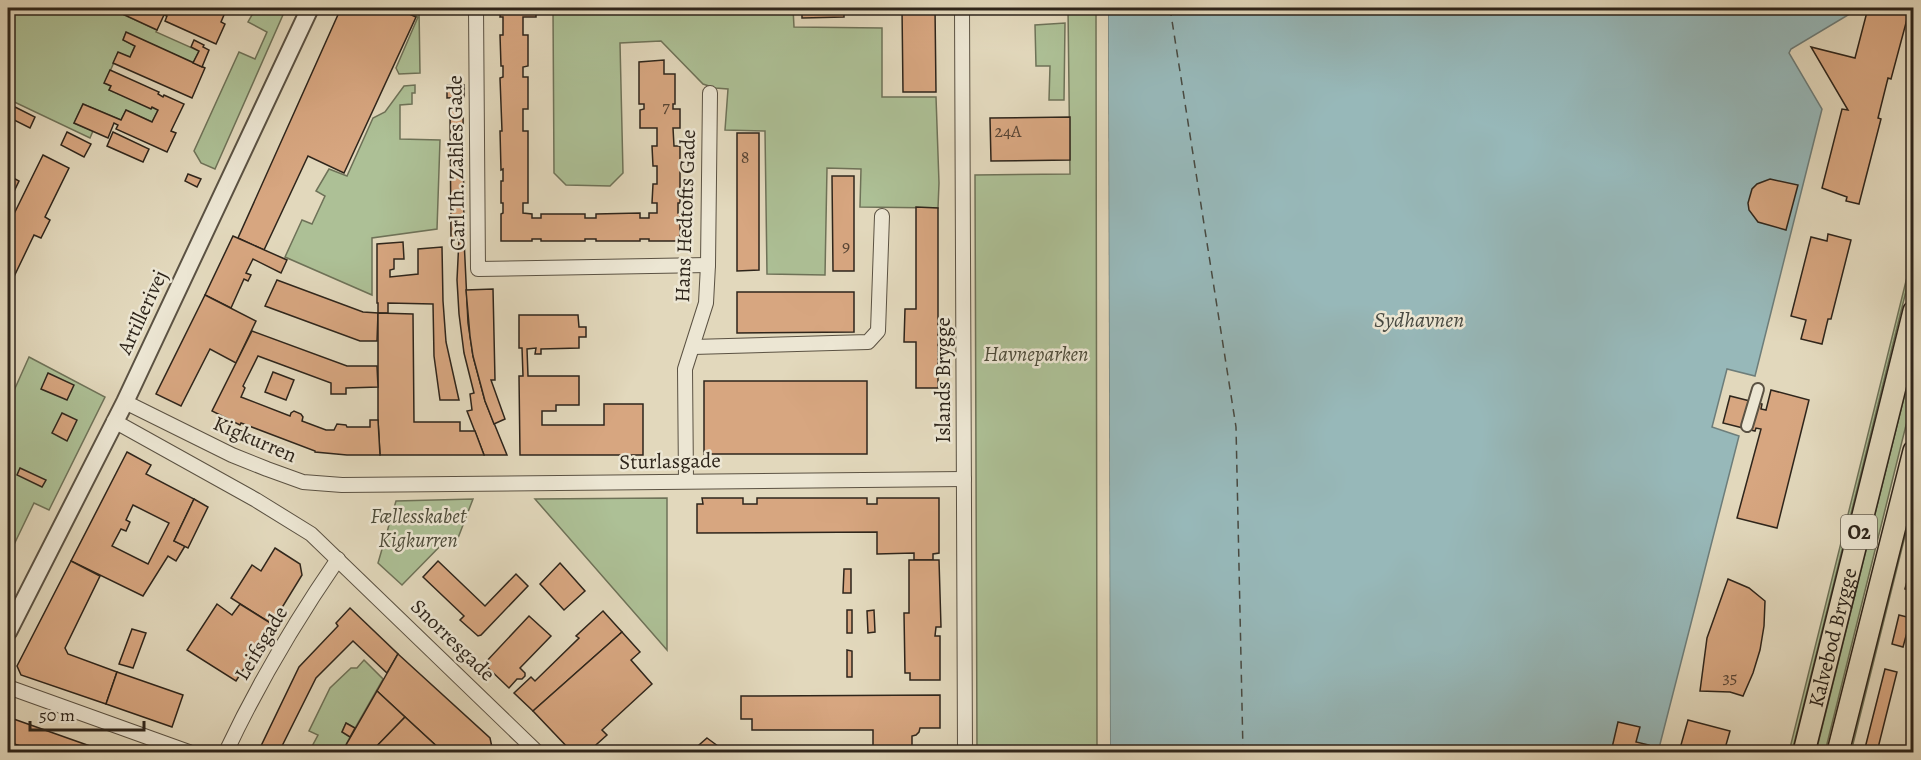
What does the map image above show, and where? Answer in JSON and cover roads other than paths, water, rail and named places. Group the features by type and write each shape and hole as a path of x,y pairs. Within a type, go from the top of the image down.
{"main road":[{"name":"Kalvebod Brygge","path":"1804,753 1914,311"},
{"name":"Kalvebod Brygge","path":"1838,753 1914,451"}],"street":[{"name":"Artillerivej","path":"8,632 125,402 310,8"},
{"name":"Carl Th. Zahles Gade","path":"476,8 478,269 708,265"},
{"name":"Islands Brygge","path":"962,8 965,753"},
{"name":"Hans Hedtofts Gade","path":"686,481 685,369 706,303 710,93"},
{"path":"693,347 868,342 878,331 882,216"},
{"path":"1747,426 1758,389"},
{"name":"Kigkurren","path":"125,402 232,455 303,482 342,485 376,484"},
{"path":"114,421 266,506 311,534 338,559"},
{"name":"Sturlasgade","path":"376,484 964,479"},
{"name":"Leifsgade","path":"226,753 244,713 273,661 338,559"},
{"name":"Snorresgade","path":"338,559 537,753"},
{"path":"8,687 189,753"}],"water":[{"name":"Sydhavnen","path":"1108,8 1849,8 1848,15 1791,49 1789,53 1822,109 1755,376 1727,369 1712,427 1739,436 1658,752 1110,752"}],"park label":[{"name":"Havneparken","path":"1036,354"},
{"name":"Fællesskabet Kigkurren","path":"418,528"}]}
